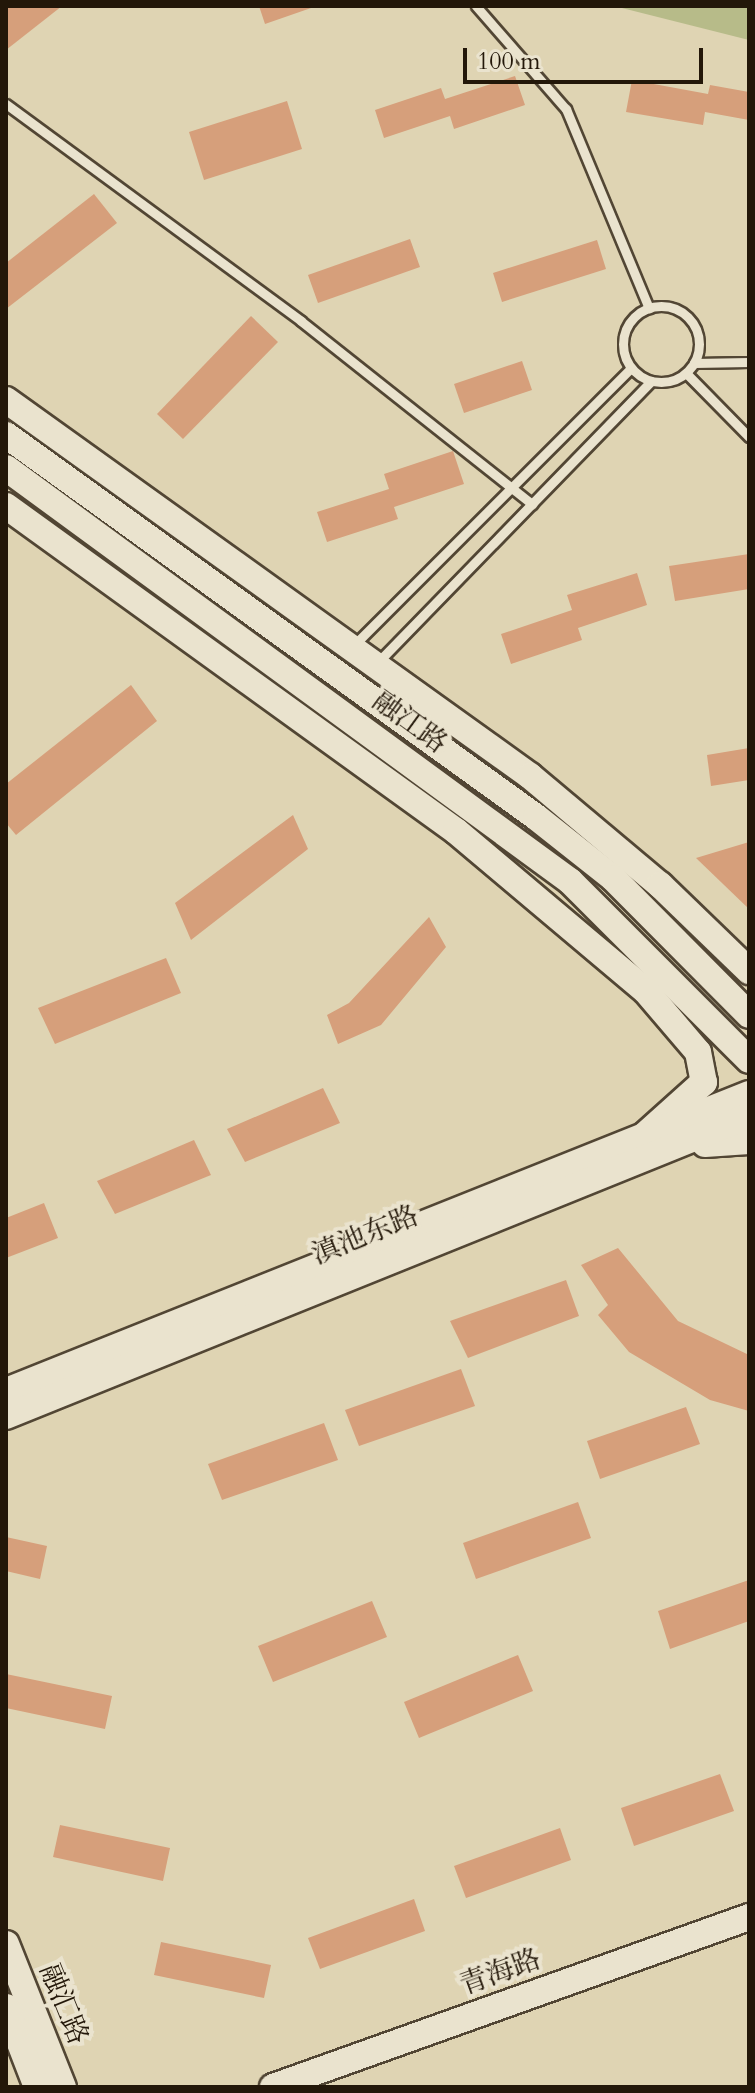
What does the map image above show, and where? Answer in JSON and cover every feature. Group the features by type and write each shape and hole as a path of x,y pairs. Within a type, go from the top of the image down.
{"street":[{"path":"6,400 552,794 747,972"},
{"name":"融江路","path":"6,435 546,825 613,878 749,1015"},
{"name":"融江路","path":"6,468 513,836 622,926 749,1060"},
{"path":"6,506 456,831 646,991 698,1052 704,1082 642,1147"},
{"path":"646,991 722,1031"},
{"name":"滇池东路","path":"6,1416 642,1147 749,1094"},
{"name":"滇池东路","path":"6,1391 642,1147 749,1116"},
{"path":"642,1147 749,1141"},
{"name":"青海路","path":"273,2087 749,1917"},
{"name":"融汇路","path":"6,1944 63,2087"},
{"name":"融汇路","path":"6,2007 37,2087"}],"lane":[{"path":"476,6 566,109 649,308"},
{"path":"6,104 532,504"},
{"path":"374,665 651,381 686,373 694,363 694,325 675,309 649,308 624,334 631,368 651,381"},
{"path":"694,363 749,362"},
{"path":"351,648 631,368"},
{"path":"686,373 749,437"}],"green space":[{"path":"614,6 749,6 749,40"}],"building":[{"path":"6,6 62,6 6,50"},
{"path":"259,6 310,6 311,8 265,24"},
{"path":"515,76 525,105 454,129 450,116 384,138 375,110 441,88 445,99"},
{"path":"632,80 708,94 710,85 749,92 749,120 705,112 703,125 626,112"},
{"path":"287,101 302,149 204,180 189,132"},
{"path":"94,194 117,223 6,309 6,263"},
{"path":"410,239 420,267 318,303 308,275"},
{"path":"597,240 606,269 502,302 493,273"},
{"path":"251,316 278,342 183,439 157,414"},
{"path":"522,361 532,390 464,413 454,384"},
{"path":"453,451 464,484 394,507 398,519 327,542 317,512 389,489 384,474"},
{"path":"749,554 749,589 675,601 669,566"},
{"path":"637,573 647,605 578,628 582,640 511,664 501,634 572,610 567,595"},
{"path":"131,685 157,721 16,835 6,823 6,784"},
{"path":"749,748 749,780 711,786 707,755"},
{"path":"293,815 308,849 191,940 175,903"},
{"path":"749,842 749,909 696,858"},
{"path":"429,917 446,947 381,1025 338,1044 327,1015 349,1003"},
{"path":"166,958 181,993 55,1044 38,1008"},
{"path":"323,1088 340,1123 245,1162 227,1129"},
{"path":"194,1140 211,1175 115,1214 97,1181"},
{"path":"44,1203 58,1238 6,1258 6,1218"},
{"path":"618,1248 678,1321 749,1355 749,1411 710,1400 629,1352 598,1315 608,1305 581,1265"},
{"path":"566,1280 579,1316 468,1358 450,1321"},
{"path":"461,1369 475,1406 359,1446 345,1410"},
{"path":"686,1407 700,1444 600,1479 587,1441"},
{"path":"324,1423 338,1460 222,1500 208,1464"},
{"path":"578,1502 591,1538 476,1579 463,1543"},
{"path":"6,1537 47,1546 40,1579 6,1571"},
{"path":"749,1580 749,1621 670,1649 658,1611"},
{"path":"372,1601 387,1637 273,1682 258,1646"},
{"path":"518,1655 533,1691 419,1738 404,1702"},
{"path":"6,1674 112,1696 105,1729 6,1708"},
{"path":"720,1774 734,1811 634,1846 621,1808"},
{"path":"60,1825 170,1848 163,1881 53,1857"},
{"path":"560,1828 571,1860 466,1898 454,1866"},
{"path":"414,1899 425,1931 320,1969 308,1938"},
{"path":"161,1942 271,1965 264,1998 154,1975"}]}
